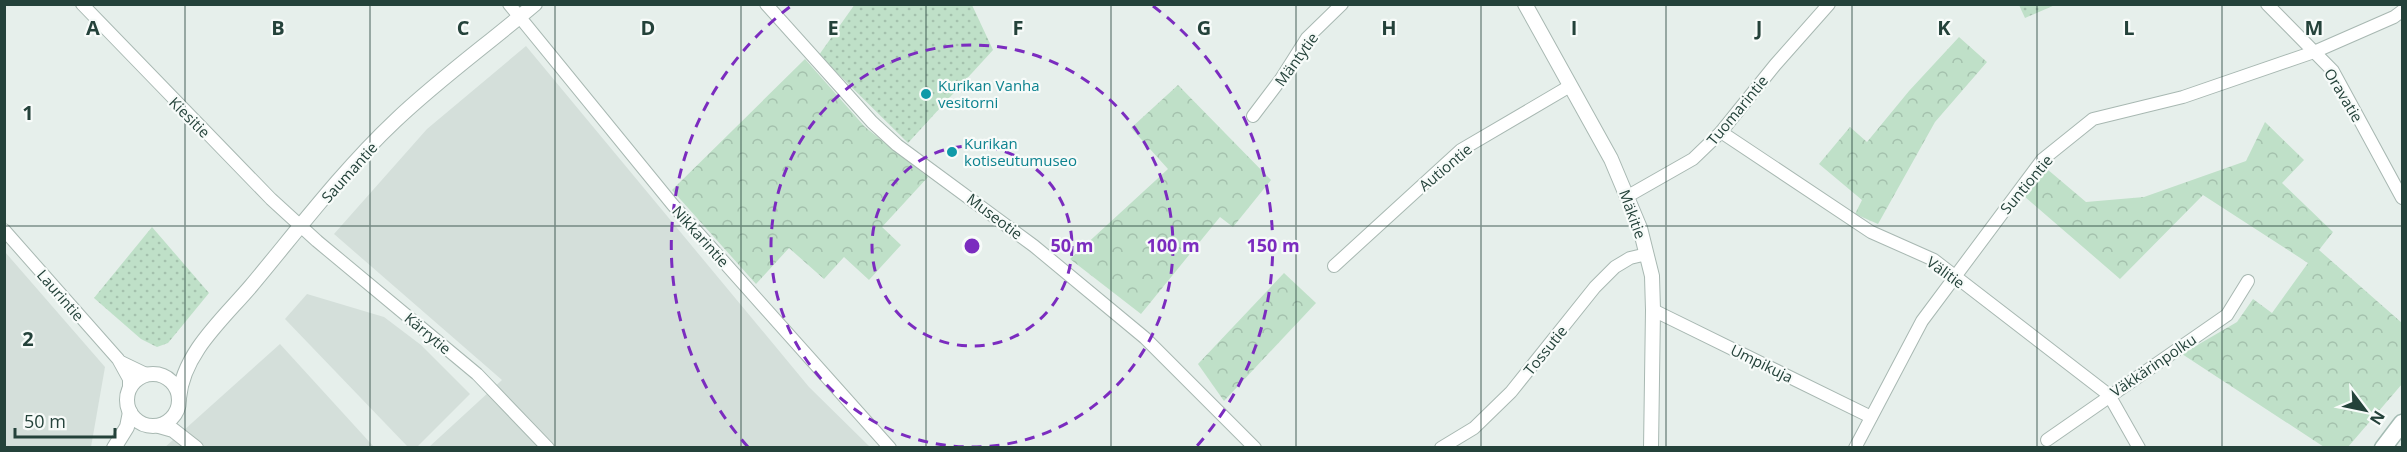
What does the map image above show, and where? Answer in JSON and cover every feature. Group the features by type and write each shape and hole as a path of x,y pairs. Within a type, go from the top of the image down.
{"main road":[{"path":"2383,447 2403,423"}],"street":[{"name":"Kiesitie","path":"82,4 300,226"},
{"name":"Nikkarintie","path":"508,4 673,205 890,447"},
{"name":"Saumantie","path":"178,403 181,380 187,365 300,226 394,123 457,66 535,4"},
{"name":"Museotie","path":"766,4 880,130 1034,246 1145,338 1255,447"},
{"name":"Mäntytie","path":"1253,116 1281,79 1307,38 1342,4"},
{"name":"Mäkitie","path":"1525,4 1628,196 1647,254 1652,276 1653,310 1651,447"},
{"name":"Tuomarintie","path":"1628,196 1693,159 1721,132 1775,65 1829,4"},
{"name":"Oravatie","path":"2267,4 2333,71 2403,198"},
{"name":"Suntiontie","path":"1855,447 1922,321 1953,276 2042,160 2093,119 2183,97 2314,52 2403,11"},
{"name":"Autiontie","path":"1334,266 1461,150 1570,86"},
{"name":"Välitie","path":"1721,132 1871,232 1934,260 2109,395 2139,447"},
{"name":"Kärrytie","path":"300,226 477,374 548,447"},
{"name":"Laurintie","path":"4,230 117,359 129,379 129,391"},
{"name":"Tossutie","path":"1441,447 1474,428 1511,392 1595,287 1615,267 1630,258 1647,254"},
{"name":"Väkkärinpolku","path":"2047,440 2226,315 2248,281"},
{"name":"Umpikuja","path":"1653,310 1871,417"},
{"name":"Laurintie","path":"117,359 133,370 154,375"},
{"path":"117,444 130,412 129,391 135,382 154,375 172,375 187,365"},
{"path":"154,375 173,383 191,442"},
{"path":"117,444 134,431 155,427 170,420 178,403"},
{"path":"130,412 143,425 174,430 191,442"}],"shaded area":[{"path":"526,46 809,387 870,447 429,447 502,380 334,234 427,129"},
{"path":"5,252 105,367 91,447 5,447"},
{"path":"307,294 384,317 421,345 470,394 417,447 408,447 285,319"},
{"path":"280,344 374,447 164,448"}],"green space":[{"path":"855,4 972,5 993,50 908,143 819,55"},
{"path":"2019,5 2055,5 2025,18"},
{"path":"1959,37 1987,62 1935,122 1878,224 1855,214 1862,200 1819,164 1850,127 1867,142 1909,91"},
{"path":"805,59 865,127 928,177 882,227 901,245 869,280 844,257 824,279 789,248 756,284 672,190"},
{"path":"1178,85 1271,180 1233,227 1220,217 1141,314 1070,259 1168,169 1131,128"},
{"path":"2265,122 2304,160 2282,183 2333,232 2319,250 2402,323 2402,384 2348,447 2324,447 2182,354 2237,322 2253,299 2272,313 2308,263 2203,195 2120,279 2024,196 2047,169 2086,202 2144,197 2246,161"},
{"path":"152,227 209,293 168,343 157,347 141,339 94,298"},
{"path":"1284,273 1316,303 1224,401 1198,364"}],"place":[{"name":"Kurikan Vanha vesitorni","path":"926,94"},
{"name":"Kurikan kotiseutumuseo","path":"952,152"}]}
